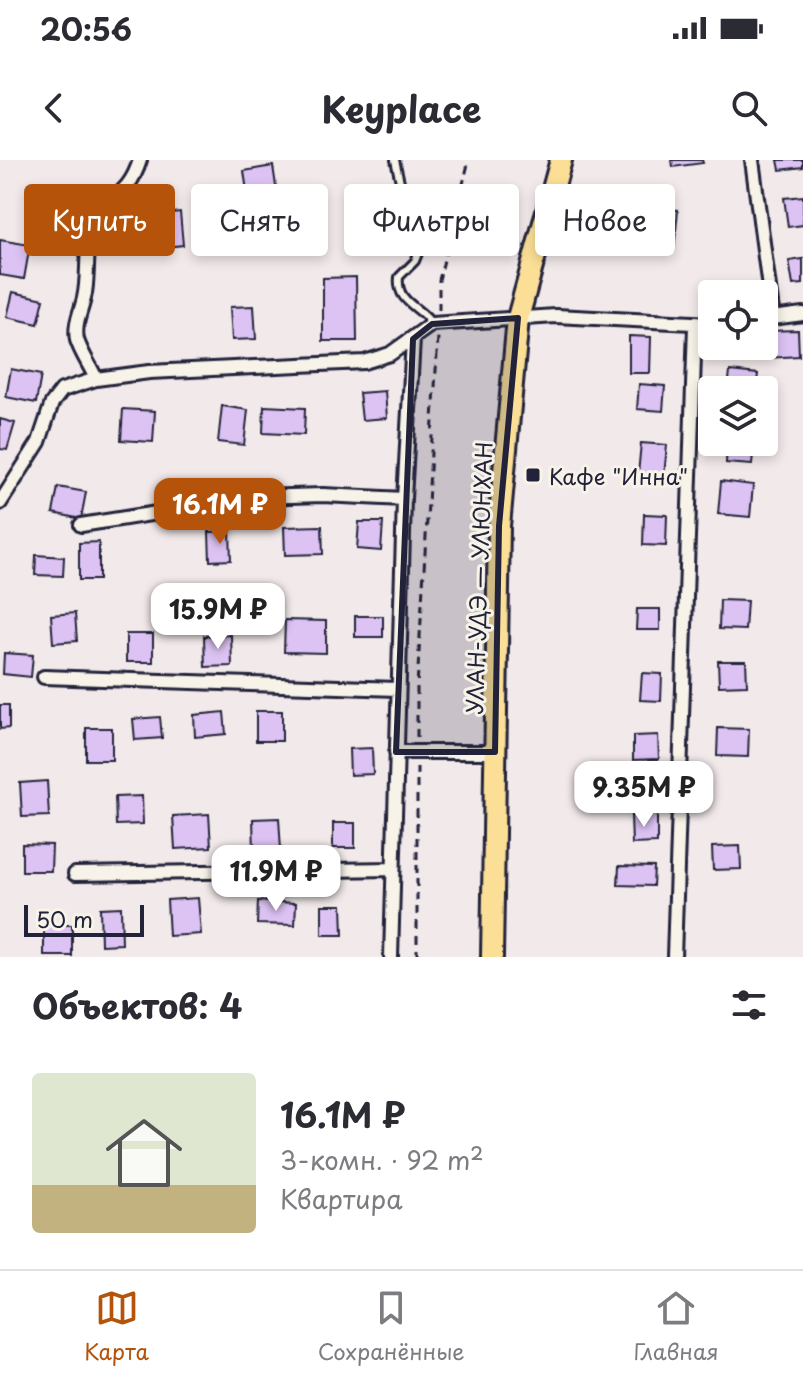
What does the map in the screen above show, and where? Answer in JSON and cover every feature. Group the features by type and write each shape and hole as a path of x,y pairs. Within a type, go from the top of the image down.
{"main road":[{"name":"УЛАН-УДЭ — УЛЮНХАН","path":"492,957 499,526 518,318 561,160"}],"street":[{"path":"96,379 77,341 76,322 84,298 91,232 96,217 123,194 134,178 140,160"},
{"path":"752,160 765,280"},
{"path":"778,317 803,314"},
{"path":"0,503 39,442 57,396 75,383 149,372 364,362 390,354 435,324 569,316 698,326"},
{"path":"674,957 695,326"},
{"path":"391,957 397,689 413,339"},
{"path":"81,525 258,497 323,495 404,499"},
{"path":"44,677 397,689"},
{"path":"396,752 495,752"},
{"path":"75,874 393,869"}],"lane":[{"path":"395,160 404,199 421,246 415,261 399,277 399,291 407,303 423,311 435,324"}],"path":[{"path":"417,957 417,686 435,324 439,280 469,160"}],"highlighted area":[{"path":"518,318 499,526 495,752 396,752 413,339 432,324"}],"building":[{"path":"672,160 702,160 703,163 673,167"},
{"path":"778,160 803,160 803,167 780,170"},
{"path":"273,166 276,184 246,184 244,171"},
{"path":"803,196 803,225 788,227 784,198"},
{"path":"675,210 678,210 675,241"},
{"path":"180,212 183,245 175,246 175,213"},
{"path":"0,240 24,244 24,256 28,256 24,279 0,275"},
{"path":"803,259 803,284 793,285 789,261"},
{"path":"356,277 357,341 323,341 323,278"},
{"path":"13,292 44,299 38,324 7,317"},
{"path":"254,306 256,339 232,340 230,307"},
{"path":"798,330 799,356 778,357 778,331"},
{"path":"629,336 651,337 650,373 629,373"},
{"path":"11,369 41,375 36,403 6,397"},
{"path":"730,371 758,374 758,376 729,376"},
{"path":"639,384 665,386 663,411 637,409"},
{"path":"385,391 387,418 362,420 359,393"},
{"path":"222,406 248,410 244,445 218,442"},
{"path":"264,406 305,408 304,435 263,433"},
{"path":"123,409 155,411 153,442 121,440"},
{"path":"0,419 15,423 7,450 0,449"},
{"path":"641,443 667,445 664,476 638,474"},
{"path":"726,456 753,456 752,465 726,463"},
{"path":"721,481 753,485 750,517 718,514"},
{"path":"58,487 86,492 81,519 53,513"},
{"path":"644,514 667,515 666,546 643,545"},
{"path":"359,522 383,522 381,551 357,549"},
{"path":"322,526 323,554 285,555 284,527"},
{"path":"230,531 231,560 210,561 209,532"},
{"path":"99,542 99,580 79,580 79,543"},
{"path":"36,555 64,557 63,576 35,575"},
{"path":"720,600 747,601 745,630 719,629"},
{"path":"637,609 660,609 660,630 636,630"},
{"path":"75,613 77,641 53,643 51,615"},
{"path":"355,616 383,616 383,637 355,637"},
{"path":"285,620 326,621 326,653 284,652"},
{"path":"126,634 153,634 153,662 126,662"},
{"path":"231,635 232,666 205,667 204,636"},
{"path":"4,653 33,655 31,677 3,674"},
{"path":"718,661 746,661 747,685 719,686"},
{"path":"642,673 662,674 661,701 640,700"},
{"path":"0,705 9,705 9,728 0,729"},
{"path":"256,711 282,711 282,741 256,741"},
{"path":"224,712 226,734 195,737 194,715"},
{"path":"160,717 162,738 135,740 133,719"},
{"path":"86,728 112,728 112,760 86,760"},
{"path":"718,728 749,729 748,757 717,756"},
{"path":"658,735 659,759 633,760 633,736"},
{"path":"372,748 373,774 350,775 349,749"},
{"path":"47,781 49,816 22,817 20,783"},
{"path":"142,796 143,824 116,825 115,797"},
{"path":"209,814 211,847 175,849 173,816"},
{"path":"657,814 657,843 632,844 631,815"},
{"path":"279,818 281,850 254,851 253,819"},
{"path":"333,823 355,823 355,848 333,848"},
{"path":"22,844 52,845 51,871 22,871"},
{"path":"740,846 741,869 713,870 712,847"},
{"path":"619,866 654,867 653,886 618,885"},
{"path":"198,898 201,934 169,936 167,900"},
{"path":"258,901 296,903 295,925 257,924"},
{"path":"322,905 342,905 343,935 322,935"},
{"path":"121,907 122,944 101,945 100,908"},
{"path":"44,925 72,925 72,956 44,956"}],"place":[{"name":"Кафе \"Инна\"","path":"533,475"}]}
